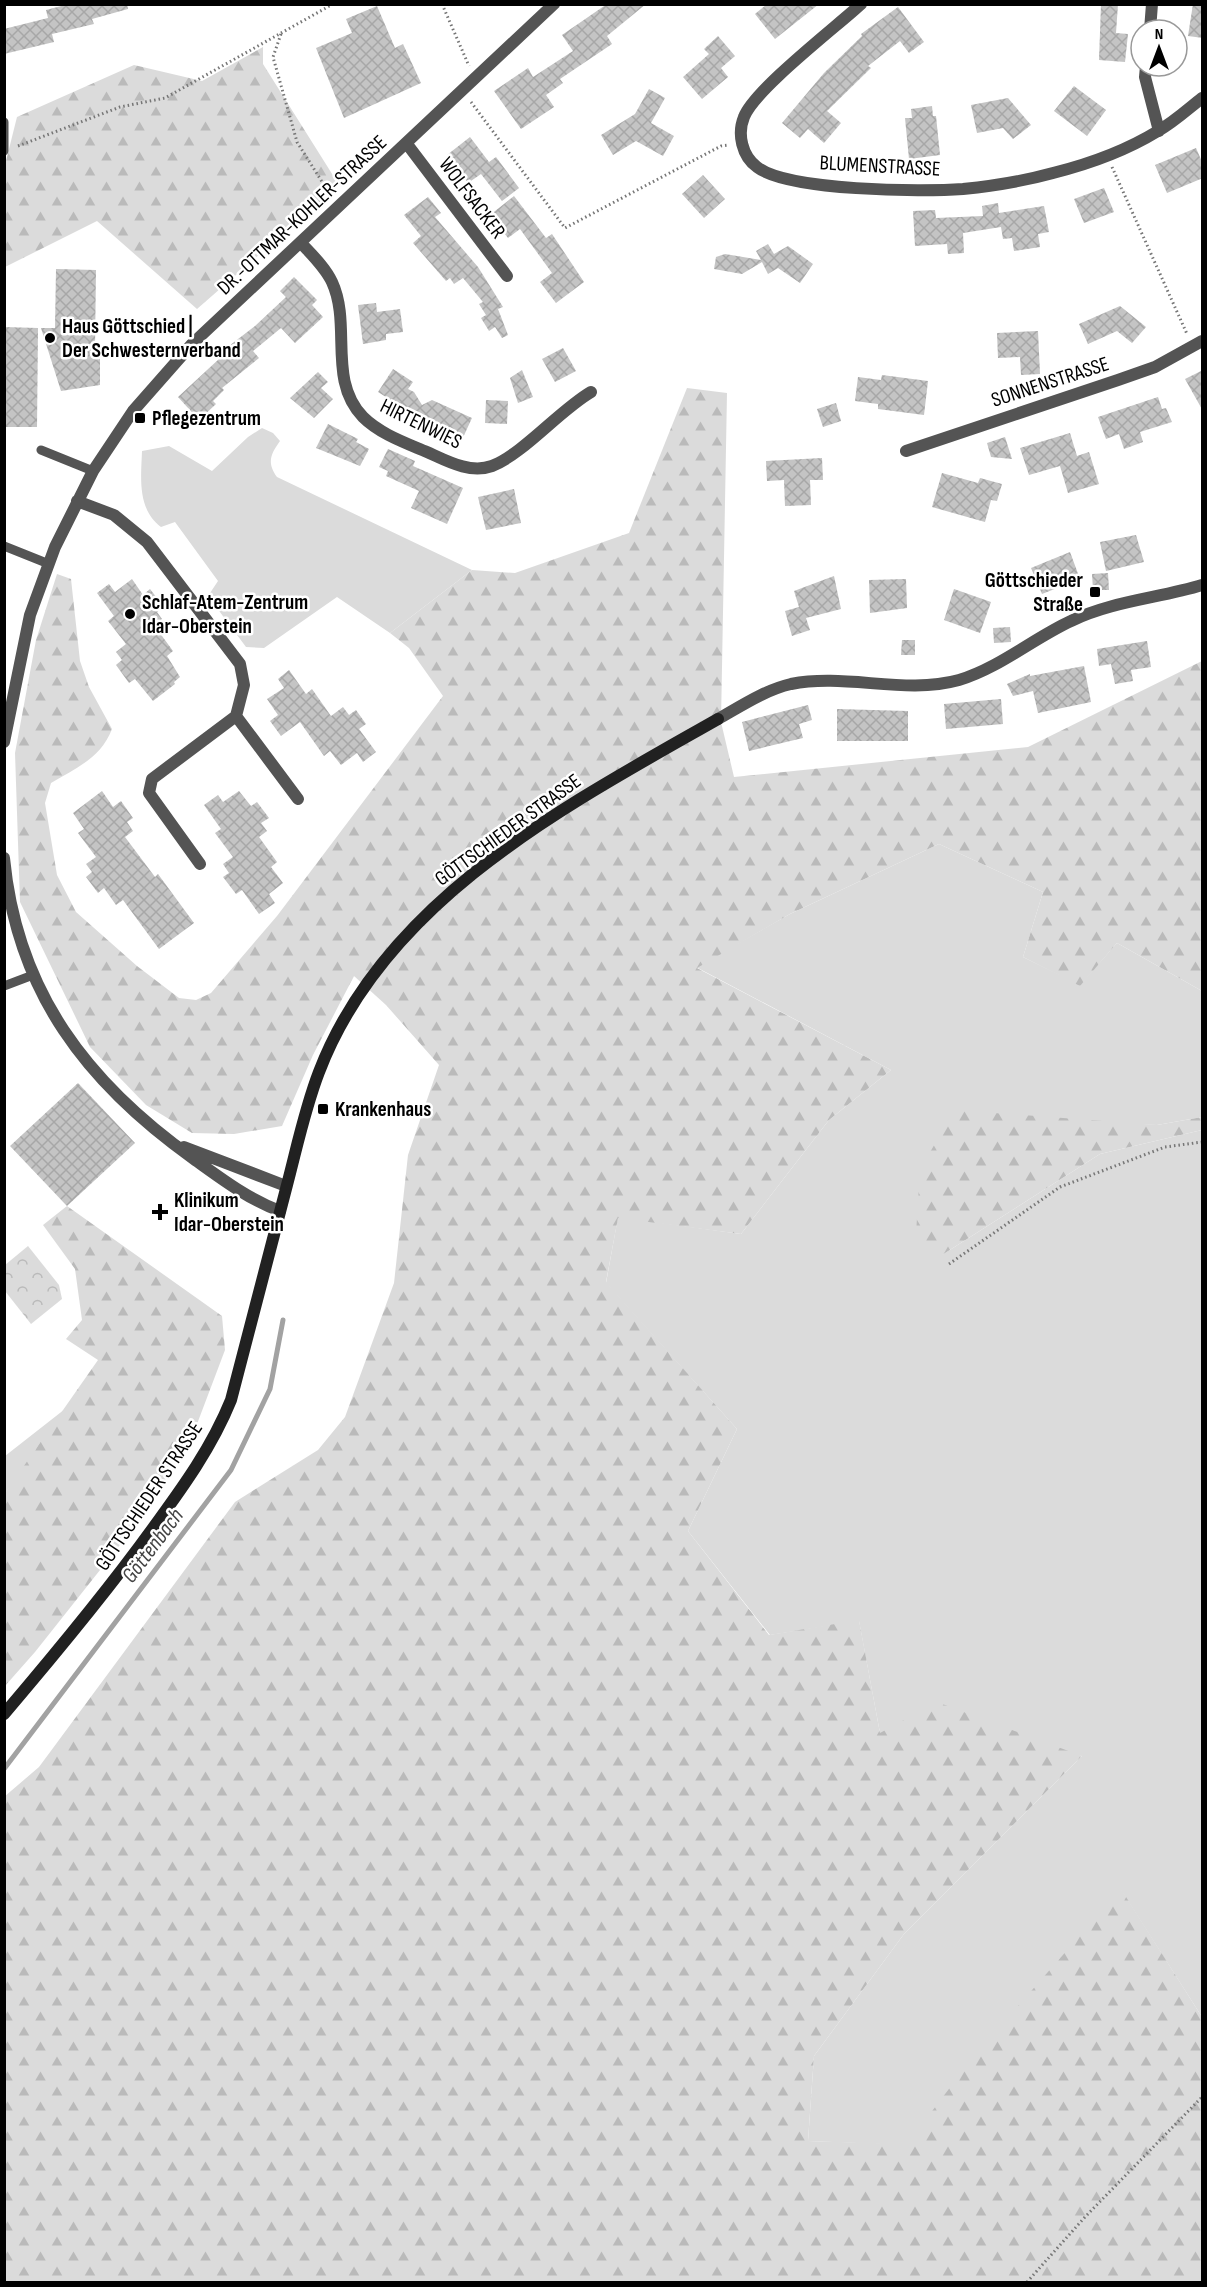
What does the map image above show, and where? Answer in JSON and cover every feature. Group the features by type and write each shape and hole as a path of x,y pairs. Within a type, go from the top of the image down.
{"street":[{"name":"DR.-OTTMAR-KOHLER-STRASSE","path":"4,742 25,632 49,564 77,501 113,439 161,377 192,344 339,209 555,4"},
{"path":"742,142 743,119 757,97 861,4"},
{"path":"1145,78 1159,131"},
{"name":"BLUMENSTRASSE","path":"742,142 750,160 757,167 774,175 806,182 883,190 964,189 1051,174 1107,155 1159,131 1203,98"},
{"name":"WOLFSACKER","path":"407,144 507,276"},
{"name":"HIRTENWIES","path":"301,243 333,282 337,298 343,375 348,393 364,418 395,438 448,462 480,469 504,460 591,392"},
{"name":"SONNENSTRASSE","path":"906,451 1155,367 1198,344"},
{"path":"77,501 114,514 147,542 240,664 244,685 236,716 152,779 149,793 200,864"},
{"name":"GÖTTSCHIEDER STRASSE","path":"4,1714 103,1597 198,1466 220,1428 234,1389 286,1186 319,1070 353,1006 398,944 454,890 491,861 592,793 748,701 791,684 928,684 960,679 990,667 1073,620 1099,610 1203,585"},
{"path":"236,716 297,799"},
{"path":"4,858 11,910 22,951 33,975 70,1039 89,1065 123,1103 169,1141 251,1199 280,1211"},
{"path":"169,1141 286,1186"}],"lane":[{"path":"4,122 5,151"},
{"path":"41,450 93,471"},
{"path":"4,546 49,564"},
{"path":"4,986 33,975"}],"path":[{"path":"5,151 120,107 165,98 333,4"},
{"path":"442,4 469,66 478,77"},
{"path":"282,32 273,57 297,141 339,209"},
{"path":"463,91 565,228 722,146 742,142"},
{"path":"1107,155 1198,344"},
{"path":"948,1264 1060,1187 1165,1147 1203,1142"},
{"path":"1027,2283 1084,2217 1203,2097"}],"green space":[{"path":"263,47 263,64 339,185 197,309 97,221 5,267 5,165 17,117 134,65 202,81"},
{"path":"687,388 727,393 721,722 734,777 1028,747 1202,661 1202,991 1117,943 1080,986 1023,957 1043,892 939,844 790,914 697,968 891,1070 829,1120 741,1234 618,1218 606,1282 737,1429 688,1531 769,1635 859,1620 880,1733 937,1702 1082,1756 904,1934 814,2056 808,2141 907,2144 974,2056 1121,1889 1202,2017 1202,2282 5,2282 4,1797 39,1767 235,1502 318,1450 345,1417 394,1283 408,1155 439,1065 386,1005 354,976 313,1055 282,1126 234,1134 192,1133 146,1105 90,1047 20,902 15,753 36,640 57,574 71,579 80,661 89,687 112,729 94,755 51,783 45,803 57,875 76,912 137,966 179,998 196,1000 211,993 277,916 443,696 409,648 390,633 472,570 515,573 629,533"},
{"path":"262,428 273,433 280,441 271,459 277,477 472,570 390,633 337,597 264,648 246,647 208,596 218,581 175,522 161,527 148,511 142,492 142,451 169,446 212,471 248,437"},
{"path":"939,844 1043,892 1023,957 1080,985 1117,943 1202,991 1202,1117 1157,1125 1100,1123 942,1255 1100,1154 1202,1130 1202,2017 1121,1890 907,2145 808,2141 814,2056 904,1934 1082,1756 880,1733 859,1621 770,1635 688,1531 737,1429 606,1283 618,1217 741,1234 829,1120 891,1070 696,967 790,914"},
{"path":"954,1110 1157,1125 1202,1117 1202,1130 1100,1154 942,1255 916,1234 920,1170"},
{"path":"67,1206 222,1316 225,1350 194,1432 146,1512 35,1652 5,1686 5,1493 98,1360 66,1339 82,1320 75,1269 43,1225"},
{"path":"28,1246 59,1285 62,1299 31,1324 5,1291 5,1265"},
{"path":"65,1409 14,1482 5,1493 5,1456"}],"building":[{"path":"69,4 127,4 128,9 92,19 94,24 52,34 54,42 4,54 4,29 48,18 46,10"},
{"path":"607,4 646,4 607,36 612,44 560,79 563,83 546,95 554,107 521,129 494,91 528,68 533,77 573,51 562,35"},
{"path":"767,4 819,4 775,39 755,14"},
{"path":"1101,4 1118,4 1116,33 1128,34 1125,62 1099,60"},
{"path":"1193,4 1203,4 1203,38 1189,36"},
{"path":"377,6 395,48 403,44 421,83 344,118 316,48 352,33 346,19"},
{"path":"898,7 924,42 909,53 900,41 868,66 871,68 827,111 841,123 824,143 808,129 800,138 782,123 824,73 862,36 861,34"},
{"path":"718,36 735,56 721,68 728,77 702,99 683,77 709,54 704,49"},
{"path":"1074,86 1106,110 1087,136 1054,111"},
{"path":"649,89 665,98 651,123 674,136 663,156 636,141 613,155 601,135 635,114"},
{"path":"1008,98 1031,125 1013,139 1003,128 977,133 971,105"},
{"path":"932,106 933,116 936,116 940,155 909,159 905,118 912,118 911,109"},
{"path":"470,137 489,162 496,157 519,188 502,201 481,174 468,183 447,155"},
{"path":"1196,148 1203,164 1203,178 1167,193 1155,165"},
{"path":"703,175 725,199 704,218 682,194"},
{"path":"1104,188 1114,212 1084,223 1074,199"},
{"path":"514,196 546,238 552,234 584,282 556,303 540,282 552,273 520,229 508,238 490,215"},
{"path":"428,197 441,213 435,217 478,267 503,307 498,309 508,335 502,338 495,327 489,331 481,318 486,315 479,304 483,302 463,278 454,284 450,278 446,281 413,243 421,236 404,215"},
{"path":"998,203 999,213 1044,206 1049,232 1038,234 1040,247 1014,251 1012,238 1003,239 1001,227 963,233 964,253 948,254 947,244 915,246 913,211 935,210 936,218 983,216 982,206"},
{"path":"768,244 774,254 788,246 813,264 800,283 778,268 768,274 762,262 742,274 714,269 716,257 725,254 761,260 756,251"},
{"path":"56,269 96,270 95,348 100,348 100,385 61,391 41,328 55,328"},
{"path":"294,277 317,300 312,305 323,317 295,343 281,328 253,351 259,358 222,388 224,390 213,401 216,404 199,420 178,397 219,359 216,356 255,326 286,297 280,291"},
{"path":"376,303 377,312 400,309 403,332 386,334 386,340 363,344 358,305"},
{"path":"1120,306 1146,327 1132,343 1117,331 1088,344 1079,324"},
{"path":"4,327 38,328 37,427 4,427"},
{"path":"1038,331 1040,374 1021,375 1020,357 998,358 997,333"},
{"path":"563,348 576,371 555,382 542,359"},
{"path":"393,369 413,382 408,389 414,392 422,405 432,400 472,418 460,444 428,431 429,429 410,420 413,414 378,392"},
{"path":"522,370 533,397 518,403 510,378"},
{"path":"1203,370 1203,411 1185,379"},
{"path":"318,372 328,382 321,388 333,399 314,418 290,398"},
{"path":"882,375 928,381 924,415 878,409 878,404 855,401 858,377 881,380"},
{"path":"1158,397 1162,409 1166,408 1172,422 1140,432 1143,442 1124,449 1119,434 1106,439 1098,417"},
{"path":"486,400 508,401 507,424 485,423"},
{"path":"836,403 841,421 823,427 817,409"},
{"path":"328,424 358,439 356,442 369,449 360,466 316,448"},
{"path":"1070,433 1077,456 1089,452 1099,484 1068,493 1060,466 1029,475 1020,448"},
{"path":"1005,437 1012,459 991,457 987,443"},
{"path":"388,449 415,461 413,466 463,488 447,524 411,508 419,491 386,476 388,471 379,467"},
{"path":"822,458 823,480 810,480 811,505 785,506 784,480 767,481 766,461"},
{"path":"942,473 978,483 980,478 1002,484 997,501 991,500 985,522 932,507"},
{"path":"514,489 521,523 486,530 478,497"},
{"path":"1136,535 1144,562 1106,571 1100,542"},
{"path":"1070,552 1080,579 1042,594 1031,568"},
{"path":"1108,573 1109,590 1093,590 1092,574"},
{"path":"834,576 841,609 806,618 810,630 792,636 785,611 799,607 794,591"},
{"path":"132,579 143,595 150,589 164,607 157,612 162,619 154,625 173,651 167,656 180,677 174,682 175,684 153,701 135,679 129,683 116,665 122,660 116,652 126,644 108,621 114,616 97,593 109,584 115,592"},
{"path":"906,579 907,608 870,613 869,580"},
{"path":"954,589 991,602 980,633 944,620"},
{"path":"1010,627 1011,642 994,643 993,628"},
{"path":"902,640 915,640 915,655 901,655"},
{"path":"1147,641 1151,667 1131,670 1133,681 1115,684 1111,664 1099,666 1097,649"},
{"path":"1084,666 1091,702 1038,713 1033,691 1013,696 1007,684 1030,674 1030,676"},
{"path":"289,670 306,694 312,689 331,716 343,707 349,715 356,710 366,724 359,729 376,752 363,762 357,753 341,765 330,751 324,756 300,722 281,736 270,721 278,715 267,699 284,688 278,679"},
{"path":"1001,699 1003,724 946,729 944,704"},
{"path":"808,705 812,720 799,724 803,738 749,751 742,722"},
{"path":"837,709 908,711 908,741 837,741"},
{"path":"102,791 113,807 121,801 133,818 127,822 133,831 125,837 155,877 158,874 194,923 159,949 123,900 116,905 104,888 98,893 86,877 92,872 86,864 96,857 78,833 84,829 73,813"},
{"path":"239,791 251,806 257,802 269,818 261,823 267,831 259,837 277,862 271,867 283,883 269,894 275,903 259,914 242,890 236,894 223,877 229,873 223,864 233,857 215,833 221,829 204,805 218,795 223,802"},
{"name":"Klinikum Idar-Oberstein","path":"78,1083 135,1143 67,1206 10,1146"}],"waterway":[{"name":"Göttenbach","path":"4,1769 231,1470 270,1389 283,1320"}],"place":[{"name":"Haus Göttschied | Der Schwesternverband","path":"50,338"},
{"name":"Pflegezentrum","path":"140,418"},
{"name":"Göttschieder Straße","path":"1095,592"},
{"name":"Schlaf-Atem-Zentrum Idar-Oberstein","path":"130,614"},
{"name":"Krankenhaus","path":"323,1109"},
{"name":"Klinikum Idar-Oberstein","path":"160,1212"}]}
